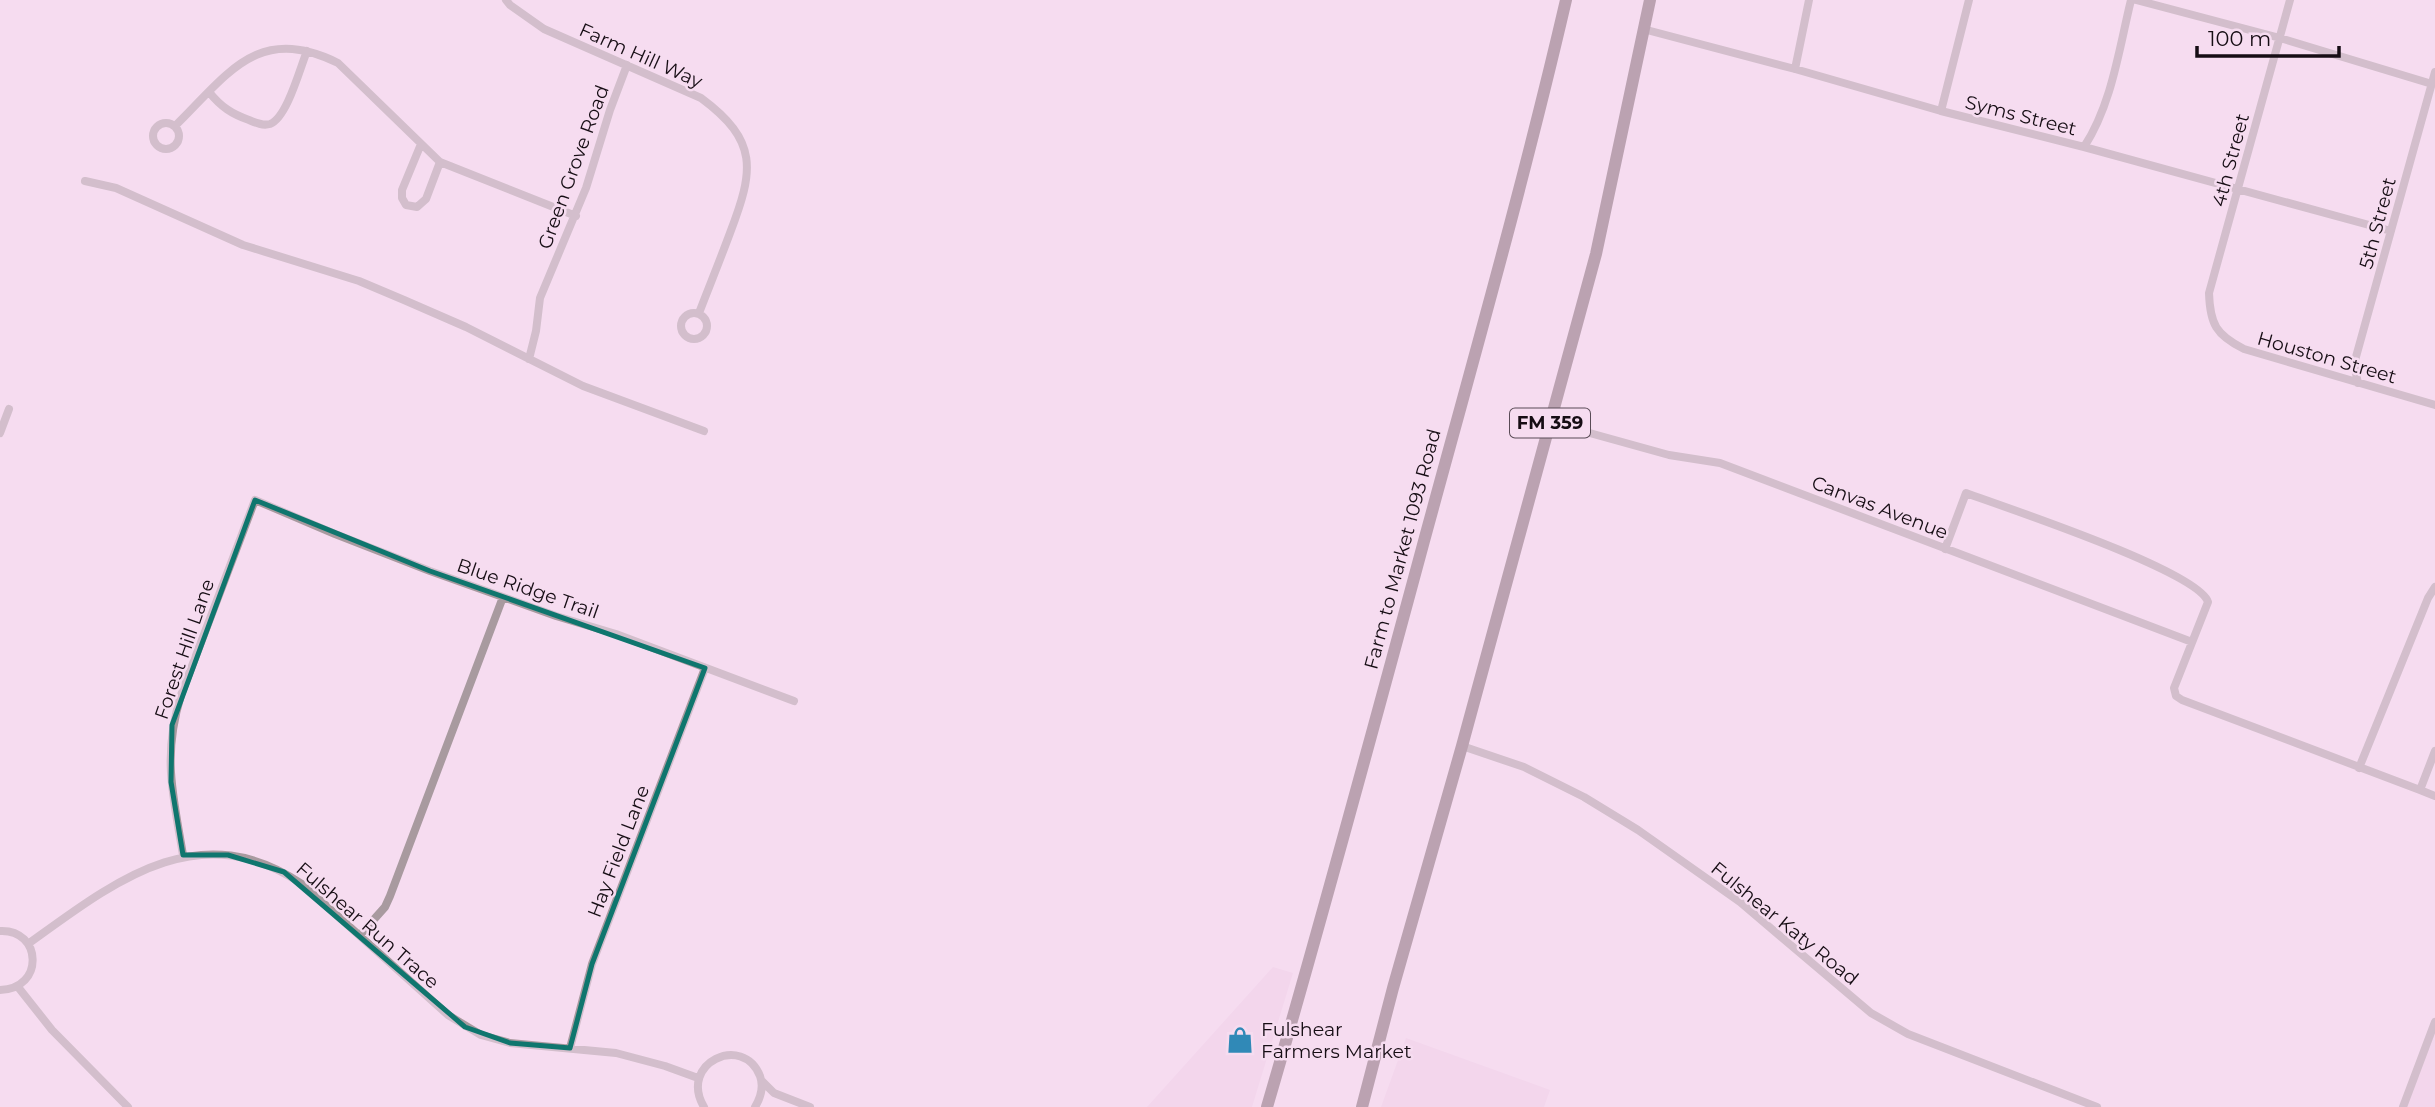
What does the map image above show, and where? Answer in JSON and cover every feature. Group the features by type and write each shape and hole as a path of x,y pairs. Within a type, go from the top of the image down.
{"main road":[{"name":"Farm to Market 1093 Road","path":"1267,1107 1311,957 1483,326 1542,104 1566,0"},
{"name":"FM 359","path":"1362,1107 1595,254 1650,0"}],"street":[{"name":"Farm Hill Way","path":"506,0 544,29 701,98 720,112 740,137 747,155 748,172 744,196 699,313"},
{"path":"1796,69 1809,0"},
{"path":"1941,111 1969,0"},
{"path":"2084,147 2105,104 2133,0 2280,38 2432,84"},
{"name":"4th Street","path":"2216,328 2210,313 2209,293 2290,0"},
{"name":"Syms Street","path":"1643,29 2391,231"},
{"path":"175,126 230,71 260,54 290,47 324,56 349,72 440,162 576,216"},
{"path":"209,92 218,103 236,116 260,124 274,122 285,107 307,51"},
{"name":"Green Grove Road","path":"528,359 536,331 540,298 576,216 627,65"},
{"name":"5th Street","path":"2358,383 2354,364 2435,72"},
{"path":"421,144 402,190 406,205 417,207 424,202 440,162"},
{"path":"85,181 116,188 243,245 359,281 466,327 583,386 704,431"},
{"name":"Houston Street","path":"2216,328 2228,341 2244,349 2435,405"},
{"path":"0,433 9,409"},
{"name":"Canvas Avenue","path":"1550,422 1669,455 1720,463 2192,642"},
{"path":"1945,549 1966,493 2142,559 2195,587 2206,595 2208,602 2174,688 2176,696 2435,796"},
{"name":"Blue Ridge Trail","path":"255,500 335,534 503,597 616,634 794,701"},
{"name":"Forest Hill Lane","path":"183,855 171,782 169,753 172,725 255,500"},
{"path":"2359,768 2423,610 2435,587"},
{"path":"360,935 390,897 503,597"},
{"name":"Hay Field Lane","path":"570,1048 592,964 705,668"},
{"name":"Fulshear Katy Road","path":"1462,746 1524,767 1584,797 1638,830 1740,902 1871,1013 1908,1034 2097,1107"},
{"path":"2420,790 2435,751"},
{"name":"Fulshear Run Trace","path":"28,944 128,878 183,855 228,855 271,865 302,884 404,977 465,1027 481,1035 510,1043 570,1048 634,1058 698,1079"},
{"path":"0,931 13,932 28,944 33,963 25,981 18,987 0,990"},
{"path":"18,987 52,1030 128,1107"},
{"path":"2403,1107 2435,1022"},
{"path":"704,1107 698,1097 698,1079 710,1061 731,1055 742,1057 751,1063 762,1081 774,1093 810,1107"},
{"path":"755,1107 760,1098 762,1081"}],"highlighted area":[{"path":"255,500 430,571 705,668 592,964 570,1048 510,1043 465,1027 284,872 228,855 183,855 171,782 172,725"}],"shaded area":[{"name":"Fulshear Farmers Market","path":"1273,967 1293,973 1252,1107 1147,1107"},
{"path":"2435,1022 2435,1107 2403,1107"},
{"path":"1406,1038 1550,1090 1544,1107 1381,1107"}],"place":[{"name":"Fulshear Farmers Market","path":"1240,1040"}]}
